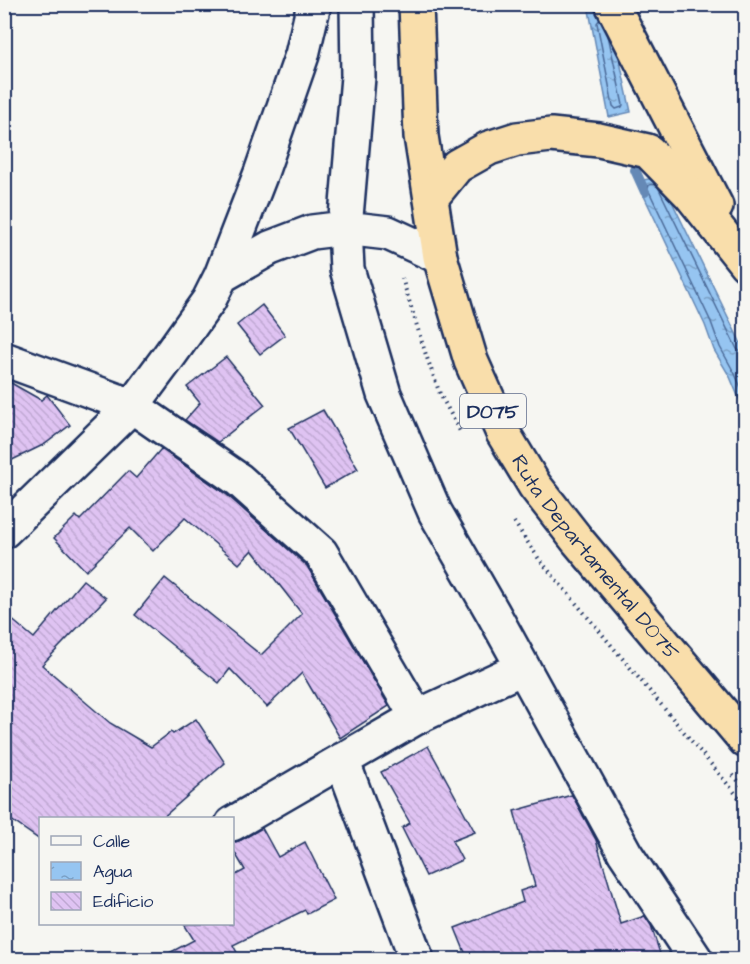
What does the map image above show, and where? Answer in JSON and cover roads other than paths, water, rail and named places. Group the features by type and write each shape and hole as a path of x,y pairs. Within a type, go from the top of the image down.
{"highway":[{"name":"Ruta Departamental D075","path":"416,4 422,136 440,258 471,361 503,433 535,486 578,541 746,741"},
{"path":"612,4 746,264"},
{"path":"431,198 457,166 489,148 517,139 551,135 599,140 648,151 690,194 746,264"},
{"path":"578,541 717,691 746,703"}],"street":[{"path":"4,531 132,406 208,300 221,276 284,109 302,55 314,4"},
{"path":"357,4 358,76 345,228 347,269 384,394 435,512 625,853 696,960"},
{"path":"221,276 270,248 312,232 345,228 388,233 440,258"},
{"path":"4,359 132,406 239,480 321,553 417,717"},
{"path":"234,823 417,717 522,668"},
{"path":"342,760 417,960"}],"water":[{"path":"588,5 602,5 612,25 631,112 609,117"},
{"path":"660,177 745,352 745,422 743,408 730,377 714,350 705,325 637,181"}],"waterway":[{"path":"635,170 645,192"}]}
